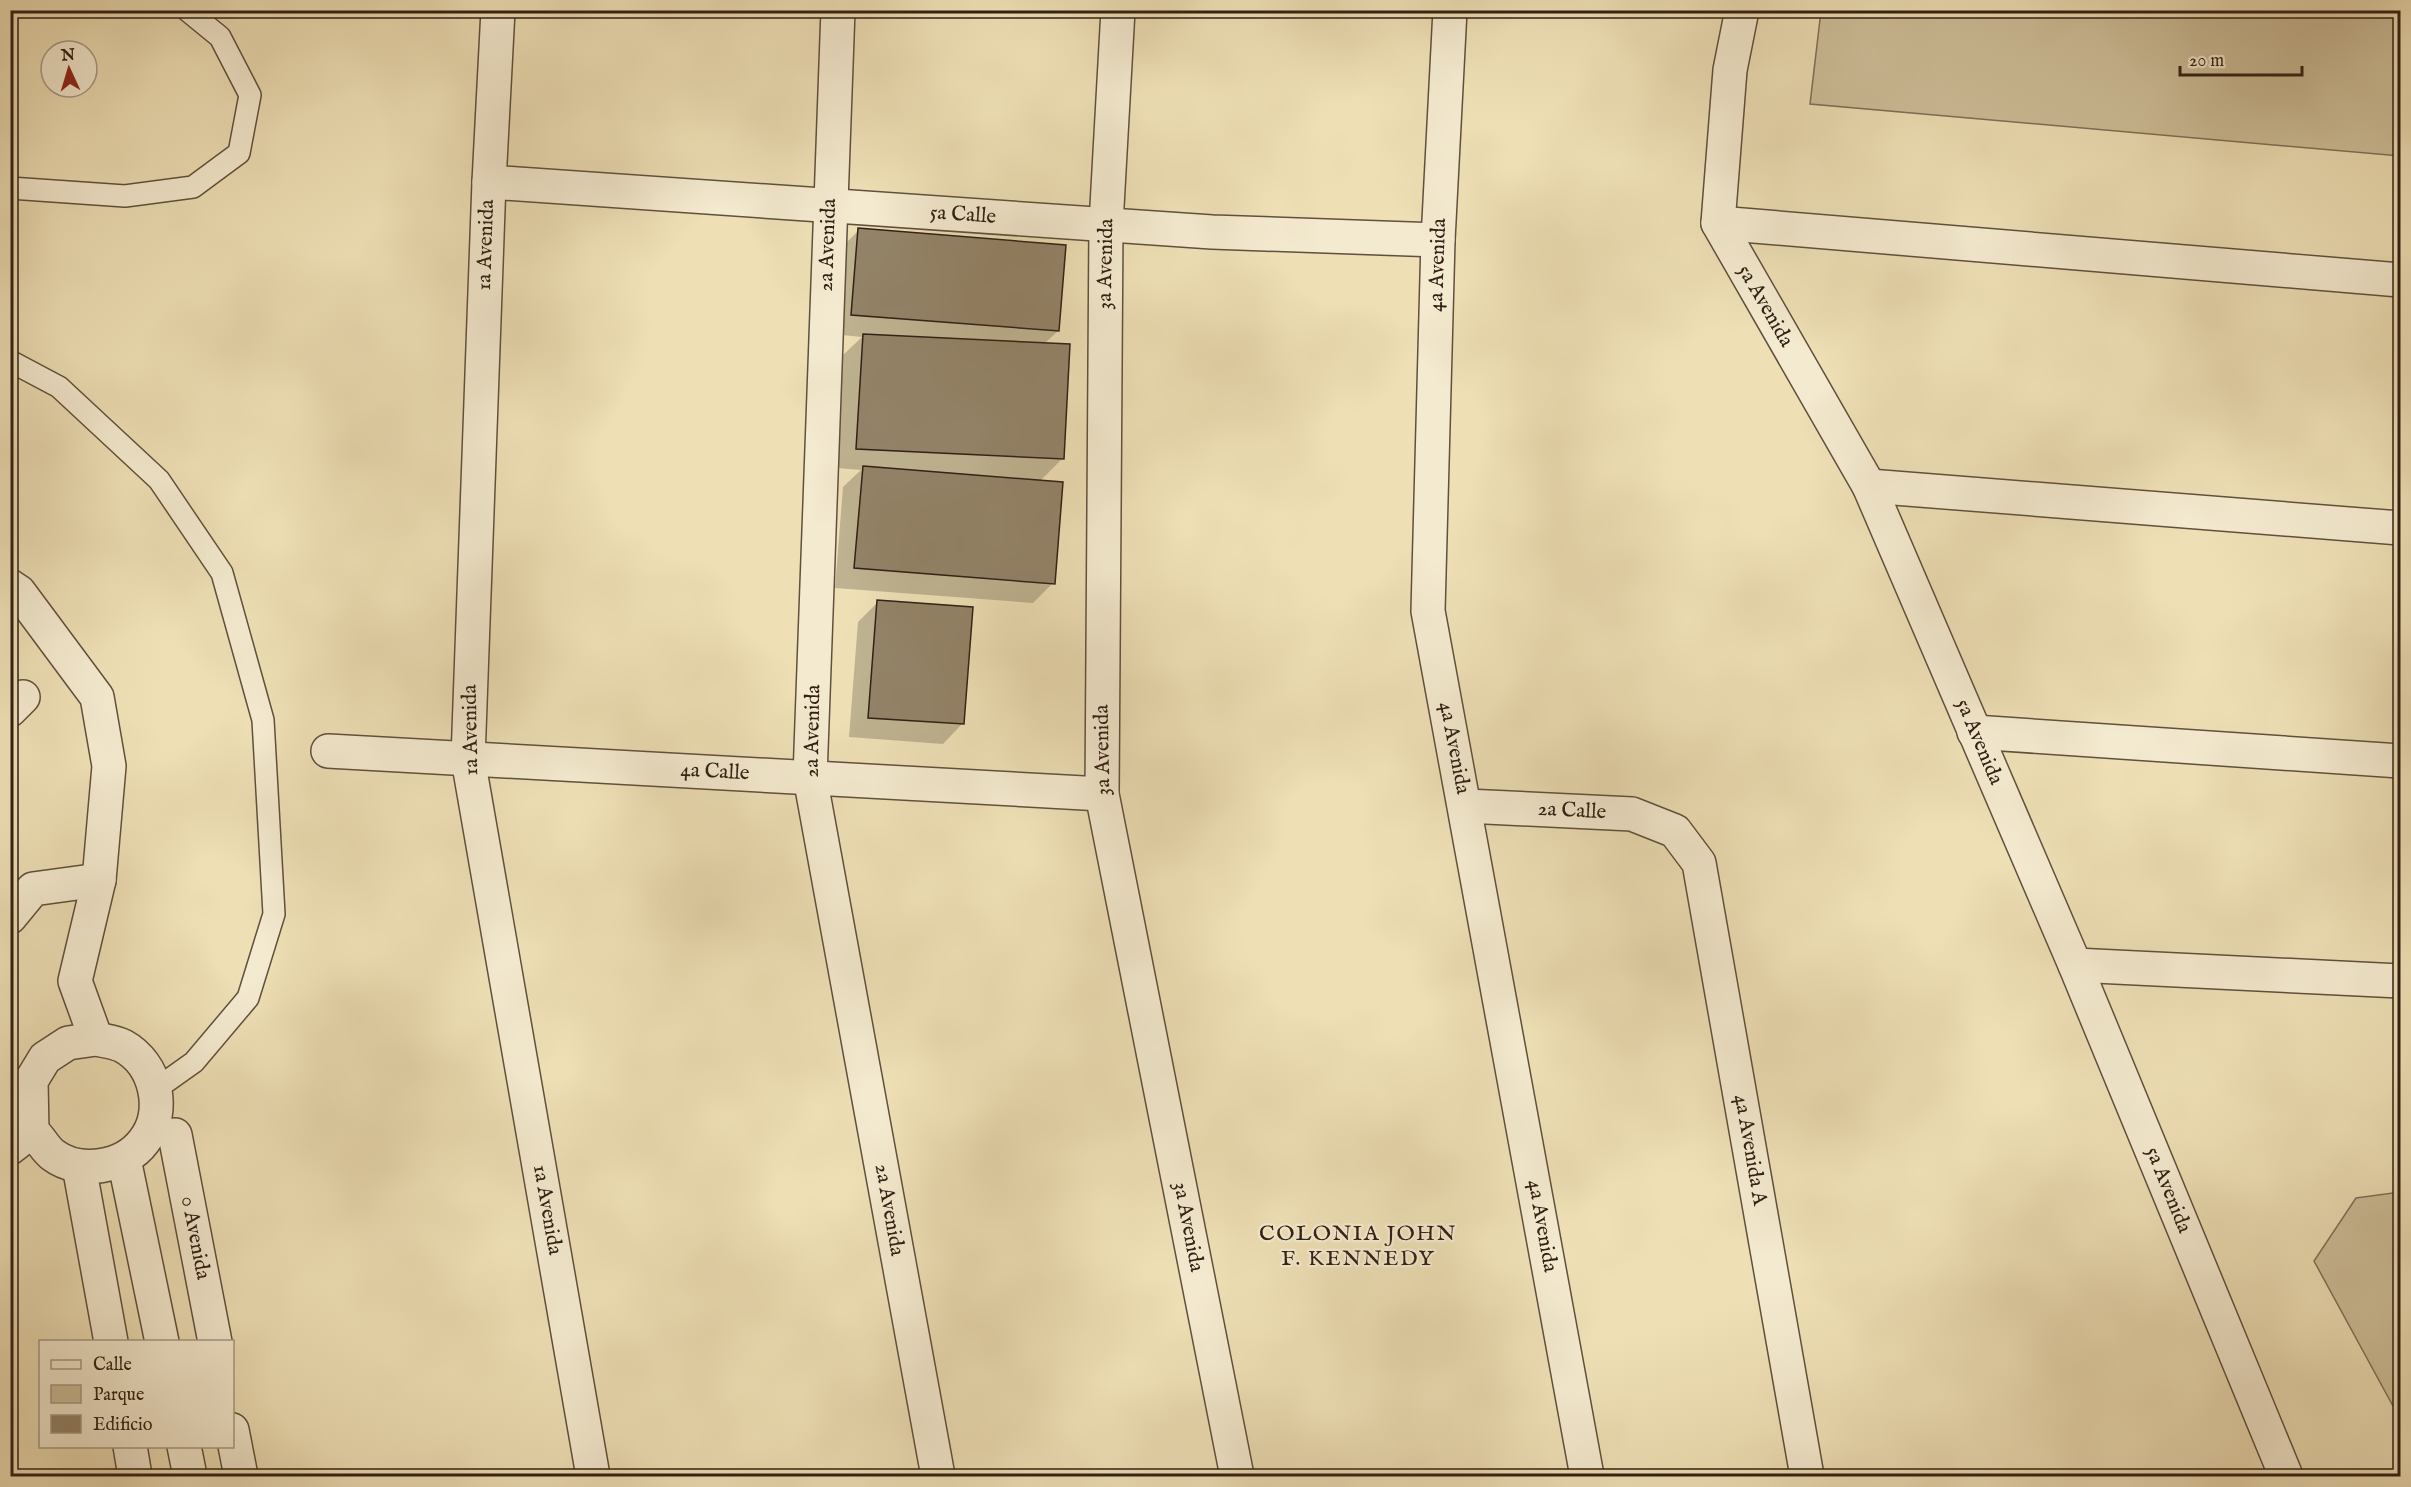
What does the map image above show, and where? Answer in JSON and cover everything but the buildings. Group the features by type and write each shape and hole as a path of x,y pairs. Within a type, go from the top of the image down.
{"street":[{"name":"1a Avenida","path":"498,10 489,182 468,759 593,1476"},
{"name":"2a Avenida","path":"838,10 829,206 810,777 938,1476"},
{"name":"3a Avenida","path":"1118,10 1106,224 1102,794 1237,1476"},
{"name":"4a Avenida","path":"1449,10 1438,240 1428,611 1466,806 1587,1476"},
{"path":"1742,10 1730,70 1718,223 2400,280"},
{"name":"5a Calle","path":"489,182 1212,232 1438,240"},
{"name":"5a Avenida","path":"1718,223 1869,486 2075,965 2286,1476"},
{"path":"1869,486 2400,528"},
{"path":"10,586 19,592 97,697 109,766 99,880 75,981 96,1039"},
{"path":"1974,732 2400,761"},
{"name":"4a Calle","path":"328,751 1102,794"},
{"name":"2a Calle","path":"1466,806 1632,814 1675,831"},
{"name":"4a Avenida A","path":"1675,831 1700,863 1807,1476"},
{"path":"10,917 33,889 99,880"},
{"path":"2075,965 2400,981"},
{"path":"96,1039 122,1046 144,1064 156,1089 155,1116 144,1142 124,1159 102,1167 79,1166 21,1140 31,1082 45,1058 69,1042 96,1039"},
{"name":"0 Avenida","path":"175,1135 215,1340"},
{"path":"124,1159 162,1340"},
{"path":"79,1166 111,1340"},
{"path":"234,1439 242,1476"},
{"path":"130,1448 135,1476"},
{"path":"184,1448 190,1476"}],"lane":[{"path":"10,188 124,196 193,187 239,153 250,95 220,37 187,10"},
{"path":"10,361 59,387 159,480 222,573 262,720 273,914 248,998 194,1062 156,1089"}],"green space":[{"path":"1821,11 2400,11 2400,156 1810,104"},
{"path":"2400,1192 2400,1419 2314,1261 2356,1198"}],"district":[{"name":"COLONIA JOHN F. KENNEDY","path":"1358,1246"}]}
